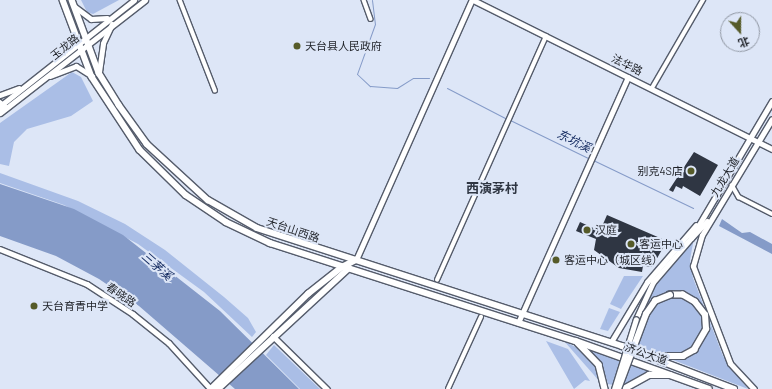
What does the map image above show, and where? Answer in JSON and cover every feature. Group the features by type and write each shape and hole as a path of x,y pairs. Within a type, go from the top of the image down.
{"main road":[{"name":"天台山西路","path":"63,0 92,77 151,163 203,207 274,244 576,341"},
{"name":"天台山西路","path":"72,0 85,35 86,43 99,73 147,144 208,200 278,235 523,312 611,342"},
{"name":"玉龙路","path":"2,108 24,86 85,35 134,0"},
{"name":"玉龙路","path":"2,108 37,83 113,22 145,0"},
{"name":"法华路","path":"473,0 652,88 772,150"},
{"path":"74,6 91,19 108,18"},
{"path":"99,73 103,43 113,22"},
{"path":"37,83 69,66 84,69 92,77"},
{"path":"0,95 24,86"},
{"name":"九龙大道","path":"729,172 772,100"},
{"name":"九龙大道","path":"754,389 730,363 694,272 697,246 731,184 772,119"},
{"path":"691,238 729,172"},
{"path":"611,342 647,282 696,226 729,172"},
{"path":"614,389 636,319 653,282 691,238 731,184"},
{"path":"203,207 208,200"},
{"path":"274,244 278,235"},
{"path":"211,389 221,382 261,343 345,268 356,260"},
{"path":"261,343 273,336 345,268"},
{"path":"618,389 646,314 656,301 670,295 683,295 701,308 705,315 704,338 683,356 645,354"},
{"path":"576,341 599,365 605,387"},
{"name":"济公大道","path":"576,341 681,376 709,389"},
{"name":"济公大道","path":"611,342 733,389"},
{"path":"624,389 649,375 681,376"},
{"path":"218,389 221,382"}],"street":[{"path":"180,0 215,90"},
{"path":"364,0 371,19"},
{"path":"356,260 473,0"},
{"path":"652,88 703,0"},
{"path":"437,280 546,36"},
{"path":"518,323 628,77"},
{"path":"731,184 739,197 772,214"},
{"name":"春晓路","path":"0,249 87,284 133,314 169,343 211,389"},
{"path":"448,389 481,317"},
{"path":"273,336 327,389"}],"shaded area":[{"path":"81,0 119,0 93,14 87,12"},
{"path":"72,72 81,77 93,101 71,116 27,129 14,142 9,166 0,164 0,123"},
{"path":"0,173 78,201 125,224 165,250 224,297 248,318 256,332 252,337 204,292 138,244 64,205 0,183"},
{"path":"694,238 690,260 693,278 723,356 748,389 632,344 653,286"},
{"path":"624,276 643,276 621,309 610,304"},
{"path":"609,308 620,312 608,331 600,329"},
{"path":"546,341 568,349 590,381 585,380 574,389"},
{"path":"564,341 583,351 595,362 601,383"},
{"path":"274,345 320,389 300,389 266,355"},
{"path":"587,348 658,372 639,376 623,387 608,384 603,368"}],"water":[{"name":"三茅溪","path":"0,184 74,209 123,235 220,311 299,389 235,389 139,306 99,279 56,256 0,236"},
{"path":"722,219 742,233 750,232 772,244 772,254 719,226"}],"building":[{"name":"别克4S店","path":"694,152 718,165 700,196 683,186 682,189 676,186 673,192 669,190"},
{"name":"客运中心","path":"607,215 667,241 652,267 643,266 642,272 619,268 594,250 596,239 576,231 580,222 600,231"}],"waterway":[{"name":"东坑溪","path":"372,0 375,24 357,74 370,86 397,88 413,78 429,78"},
{"name":"东坑溪","path":"447,88 507,119"},
{"name":"东坑溪","path":"510,120 590,159"},
{"name":"东坑溪","path":"593,160 693,208"}],"place":[{"name":"天台县人民政府","path":"297,46"},
{"name":"别克4S店","path":"691,171"},
{"name":"汉庭","path":"587,230"},
{"name":"客运中心","path":"631,244"},
{"name":"客运中心（城区线）","path":"556,260"},
{"name":"天台育青中学","path":"34,306"}],"district":[{"name":"西演茅村","path":"492,188"}]}
